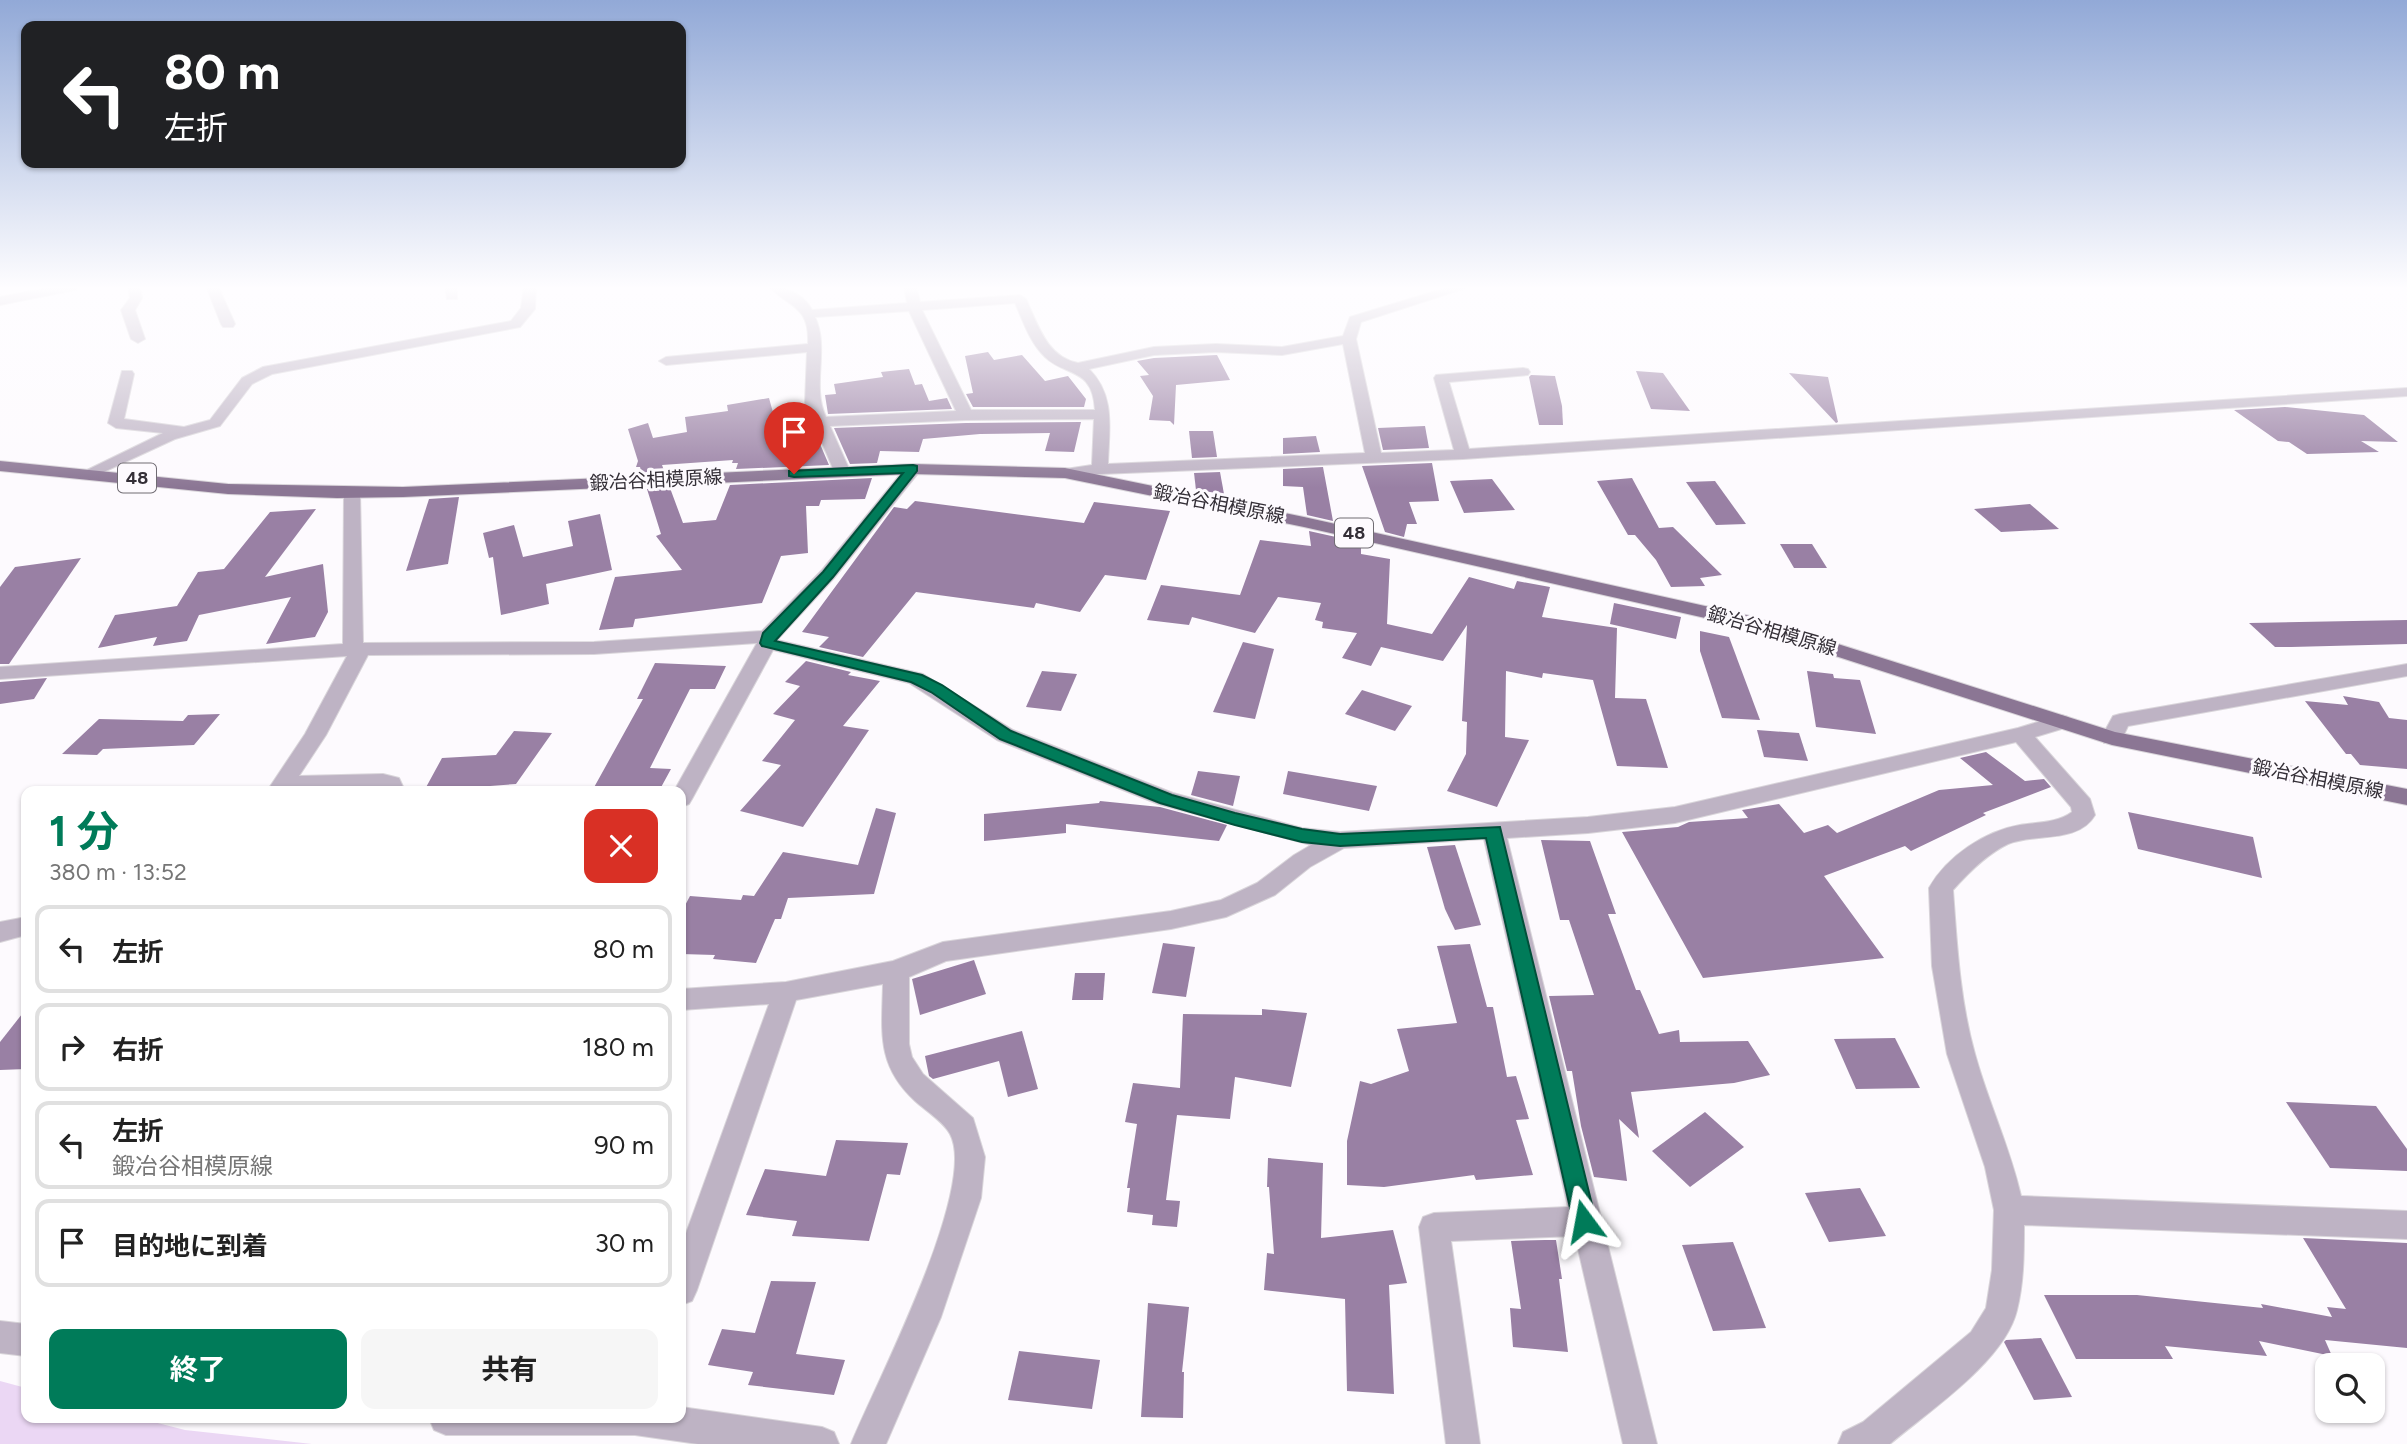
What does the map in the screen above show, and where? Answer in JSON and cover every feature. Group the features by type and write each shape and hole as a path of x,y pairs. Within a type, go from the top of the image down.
{"main road":[{"name":"鍛冶谷相模原線","path":"0,466 89,472 226,489 352,493 913,469 1065,473 1304,522 1750,622 2112,738 2407,797"}],"street":[{"path":"89,472 131,452 215,423 247,381 268,370 357,353"},
{"path":"666,361 748,353"},
{"path":"816,353 812,403 842,471"},
{"path":"937,353 967,415"},
{"path":"1048,353 1062,364 1078,367 1143,353"},
{"path":"1352,353 1374,459"},
{"path":"1078,367 1092,378 1104,405 1100,470"},
{"path":"1463,454 1441,378 1523,372"},
{"path":"104,387 126,379 116,424 187,431"},
{"path":"1065,473 1463,454 2407,392"},
{"path":"821,422 967,415 1102,414"},
{"path":"686,790 768,640 828,575 913,469"},
{"path":"281,786 315,735 357,650 352,493"},
{"path":"0,673 357,650 594,648 768,640 916,678 1005,735 1166,799 1302,835 1340,840 1588,825 1675,815 2021,734 2061,722"},
{"path":"2112,738 2120,721 2407,670"},
{"path":"1855,1444 1875,1434 1983,1344 2001,1312 2008,1270 2009,1210 2000,1167 1961,1054 1945,966 1941,888 1963,863 2007,835 2076,823 2084,815 2082,805 2021,734"},
{"path":"309,786 383,781 392,786"},
{"path":"1494,832 1584,1221 1640,1444"},
{"path":"686,999 786,992 896,971 943,951 1171,920 1226,908 1266,889 1302,861 1340,840"},
{"path":"0,932 21,927"},
{"path":"868,1444 925,1317 966,1198 970,1157 963,1127 913,1082 899,1061 895,1044 896,971"},
{"path":"686,1276 786,992"},
{"path":"2009,1210 2407,1225"},
{"path":"1463,1444 1434,1227 1584,1221"},
{"path":"671,1423 821,1444"}],"shaded area":[{"path":"0,1381 21,1387 21,1423 158,1423 185,1430 312,1444 0,1444"}],"building":[{"path":"989,353 994,360 1022,355 1045,381 1068,376 1086,399 1084,407 973,407 966,394 973,393 965,356"},
{"path":"1217,355 1230,380 1176,385 1174,425 1170,421 1149,420 1153,396 1140,376 1149,375 1137,361"},
{"path":"909,369 915,385 922,384 929,401 947,398 952,409 828,414 825,395 836,394 834,384 883,377 881,372"},
{"path":"1636,371 1663,373 1690,411 1651,409"},
{"path":"1789,373 1828,377 1838,422 1836,423"},
{"path":"1555,376 1563,425 1539,425 1529,377"},
{"path":"769,398 774,416 805,409 829,465 736,469 738,463 732,463 733,460 662,465 665,473 642,474 640,467 636,467 638,461 628,429 648,423 653,438 687,432 685,417 728,411 727,405"},
{"path":"2285,407 2364,415 2398,442 2361,441 2379,452 2307,454 2289,442 2278,441 2234,410"},
{"path":"1081,422 1074,452 1045,451 1050,433 980,434 923,439 919,452 880,451 877,463 850,464 834,428 966,423"},
{"path":"1425,426 1429,448 1383,450 1378,428"},
{"path":"1189,431 1213,431 1217,457 1192,458"},
{"path":"1316,436 1320,452 1283,454 1283,438"},
{"path":"1432,463 1439,501 1409,502 1417,524 1407,524 1404,537 1385,532 1362,466"},
{"path":"1323,467 1333,521 1307,515 1303,487 1283,486 1283,469"},
{"path":"1220,472 1224,494 1196,490 1194,473"},
{"path":"872,478 865,499 821,500 819,506 806,506 808,553 781,556 762,603 635,619 633,627 599,630 615,577 682,570 656,536 661,534 647,489 670,488 683,523 716,520 730,485"},
{"path":"1632,478 1659,528 1673,527 1722,575 1700,578 1705,586 1671,587 1656,560 1635,535 1628,535 1597,481"},
{"path":"1492,479 1515,510 1464,513 1450,481"},
{"path":"1715,481 1746,524 1716,525 1686,482"},
{"path":"459,497 448,564 406,571 429,499"},
{"path":"915,501 1084,523 1094,502 1170,511 1146,580 1105,575 1080,612 1036,603 1034,608 916,592 863,657 819,647 829,637 802,632 894,507 907,509"},
{"path":"2030,504 2059,529 2001,532 1974,509"},
{"path":"316,509 265,577 323,564 328,612 315,637 266,644 291,597 199,615 187,641 153,646 157,637 98,648 115,615 177,606 198,572 224,569 270,512"},
{"path":"600,514 612,570 546,584 549,604 501,615 493,557 489,558 483,533 514,525 523,557 573,546 568,521"},
{"path":"1309,531 1336,537 1338,545 1361,547 1361,554 1390,559 1387,624 1432,634 1469,577 1514,589 1517,581 1550,587 1542,617 1617,628 1615,698 1646,699 1668,768 1617,766 1593,680 1543,673 1542,678 1506,671 1505,737 1529,740 1497,807 1447,791 1466,754 1467,722 1462,721 1467,625 1443,661 1381,647 1371,666 1342,658 1357,633 1322,628 1323,622 1315,620 1321,603 1278,597 1255,633 1192,617 1189,625 1147,620 1161,585 1240,595 1260,540 1311,546"},
{"path":"1780,544 1812,544 1827,568 1794,568"},
{"path":"81,558 9,664 0,664 0,587 15,567"},
{"path":"1614,603 1681,617 1676,639 1610,624"},
{"path":"2407,620 2407,644 2291,647 2275,647 2249,623"},
{"path":"1700,631 1729,637 1760,720 1722,718 1700,651"},
{"path":"1243,642 1274,649 1255,719 1213,712"},
{"path":"806,661 851,672 848,675 880,681 843,726 869,730 803,827 740,811 781,765 762,761 795,720 773,714 800,686 785,682"},
{"path":"655,663 726,666 715,689 690,689 650,768 671,769 662,786 595,786 643,699 637,699"},
{"path":"1042,671 1077,674 1061,711 1026,707"},
{"path":"1807,671 1833,674 1834,678 1860,680 1876,734 1816,727"},
{"path":"47,678 34,699 0,704 0,682"},
{"path":"1362,690 1412,706 1395,731 1345,714"},
{"path":"2343,696 2379,702 2389,718 2407,720 2407,769 2360,765 2351,754 2346,754 2305,701 2348,705"},
{"path":"220,714 194,745 103,749 97,755 62,754 99,719 183,721 188,715"},
{"path":"1757,730 1799,733 1808,761 1764,757"},
{"path":"514,731 552,733 516,784 427,786 442,758 496,755"},
{"path":"1986,752 2025,781 2044,779 2051,787 1983,813 1986,815 1911,851 1905,846 1824,876 1884,958 1703,978 1622,832 1678,827 1689,822 1748,818 1742,810 1779,804 1804,833 1828,825 1837,833 1939,790 1993,785 1960,758"},
{"path":"1198,771 1240,776 1233,806 1191,795"},
{"path":"1288,771 1377,786 1369,811 1283,794"},
{"path":"1100,801 1160,807 1227,825 1219,841 1066,824 1066,833 984,841 984,814"},
{"path":"876,808 896,813 874,894 788,898 781,919 775,919 756,963 713,959 715,955 686,954 686,904 690,896 741,900 743,895 754,896 783,852 858,865"},
{"path":"2128,812 2253,837 2262,878 2138,849"},
{"path":"1541,840 1590,841 1616,914 1608,914 1636,990 1640,990 1659,1034 1679,1030 1680,1042 1748,1041 1770,1075 1734,1083 1631,1092 1639,1138 1619,1119 1627,1181 1594,1177 1581,1126 1572,1071 1567,1071 1549,996 1594,995 1569,920 1560,920"},
{"path":"1455,845 1481,925 1455,930 1445,909 1427,847"},
{"path":"1163,943 1195,947 1186,997 1152,993"},
{"path":"1470,944 1487,1007 1493,1007 1507,1077 1516,1076 1529,1119 1516,1120 1533,1175 1476,1180 1474,1175 1384,1187 1347,1185 1347,1141 1360,1081 1371,1084 1409,1071 1397,1029 1457,1023 1437,946"},
{"path":"974,960 986,994 920,1015 912,979"},
{"path":"1075,973 1105,973 1103,1000 1072,1000"},
{"path":"1262,1009 1307,1013 1291,1087 1235,1077 1230,1119 1177,1115 1166,1200 1180,1201 1177,1227 1152,1225 1153,1215 1127,1212 1130,1188 1127,1188 1137,1124 1125,1122 1133,1083 1180,1088 1183,1014 1262,1015"},
{"path":"21,1015 21,1069 0,1070 0,1042"},
{"path":"1022,1031 1038,1089 1008,1097 999,1061 933,1079 929,1076 925,1056"},
{"path":"1895,1038 1920,1088 1856,1089 1834,1039"},
{"path":"2286,1102 2376,1106 2407,1149 2407,1171 2330,1168"},
{"path":"1705,1112 1744,1147 1690,1187 1652,1151"},
{"path":"836,1140 908,1143 900,1175 887,1174 869,1241 792,1236 797,1221 746,1215 765,1169 826,1176"},
{"path":"1268,1158 1323,1163 1321,1238 1393,1230 1407,1283 1389,1285 1394,1394 1347,1391 1345,1299 1264,1290 1267,1253 1274,1254 1267,1187"},
{"path":"1860,1188 1886,1236 1829,1242 1805,1193"},
{"path":"2303,1238 2407,1243 2407,1348 2325,1340 2331,1353 2317,1353 2259,1341 2267,1356 2165,1346 2173,1359 2076,1359 2044,1295 2137,1295 2263,1308 2261,1304 2332,1317 2327,1307 2346,1309"},
{"path":"1556,1240 1568,1352 1513,1347 1510,1308 1521,1309 1511,1241"},
{"path":"1733,1242 1766,1328 1713,1331 1682,1245"},
{"path":"771,1281 816,1282 796,1354 845,1360 834,1395 748,1385 753,1372 708,1365 722,1329 755,1333"},
{"path":"1148,1303 1189,1307 1182,1372 1183,1418 1141,1417"},
{"path":"2041,1338 2072,1397 2034,1400 2004,1342"},
{"path":"1019,1351 1100,1360 1092,1409 1008,1400"}],"route":[{"path":"794,474 913,469 828,575 768,636 767,643 916,678 1005,735 1166,799 1235,819 1302,835 1340,840 1494,832 1584,1221"}]}
